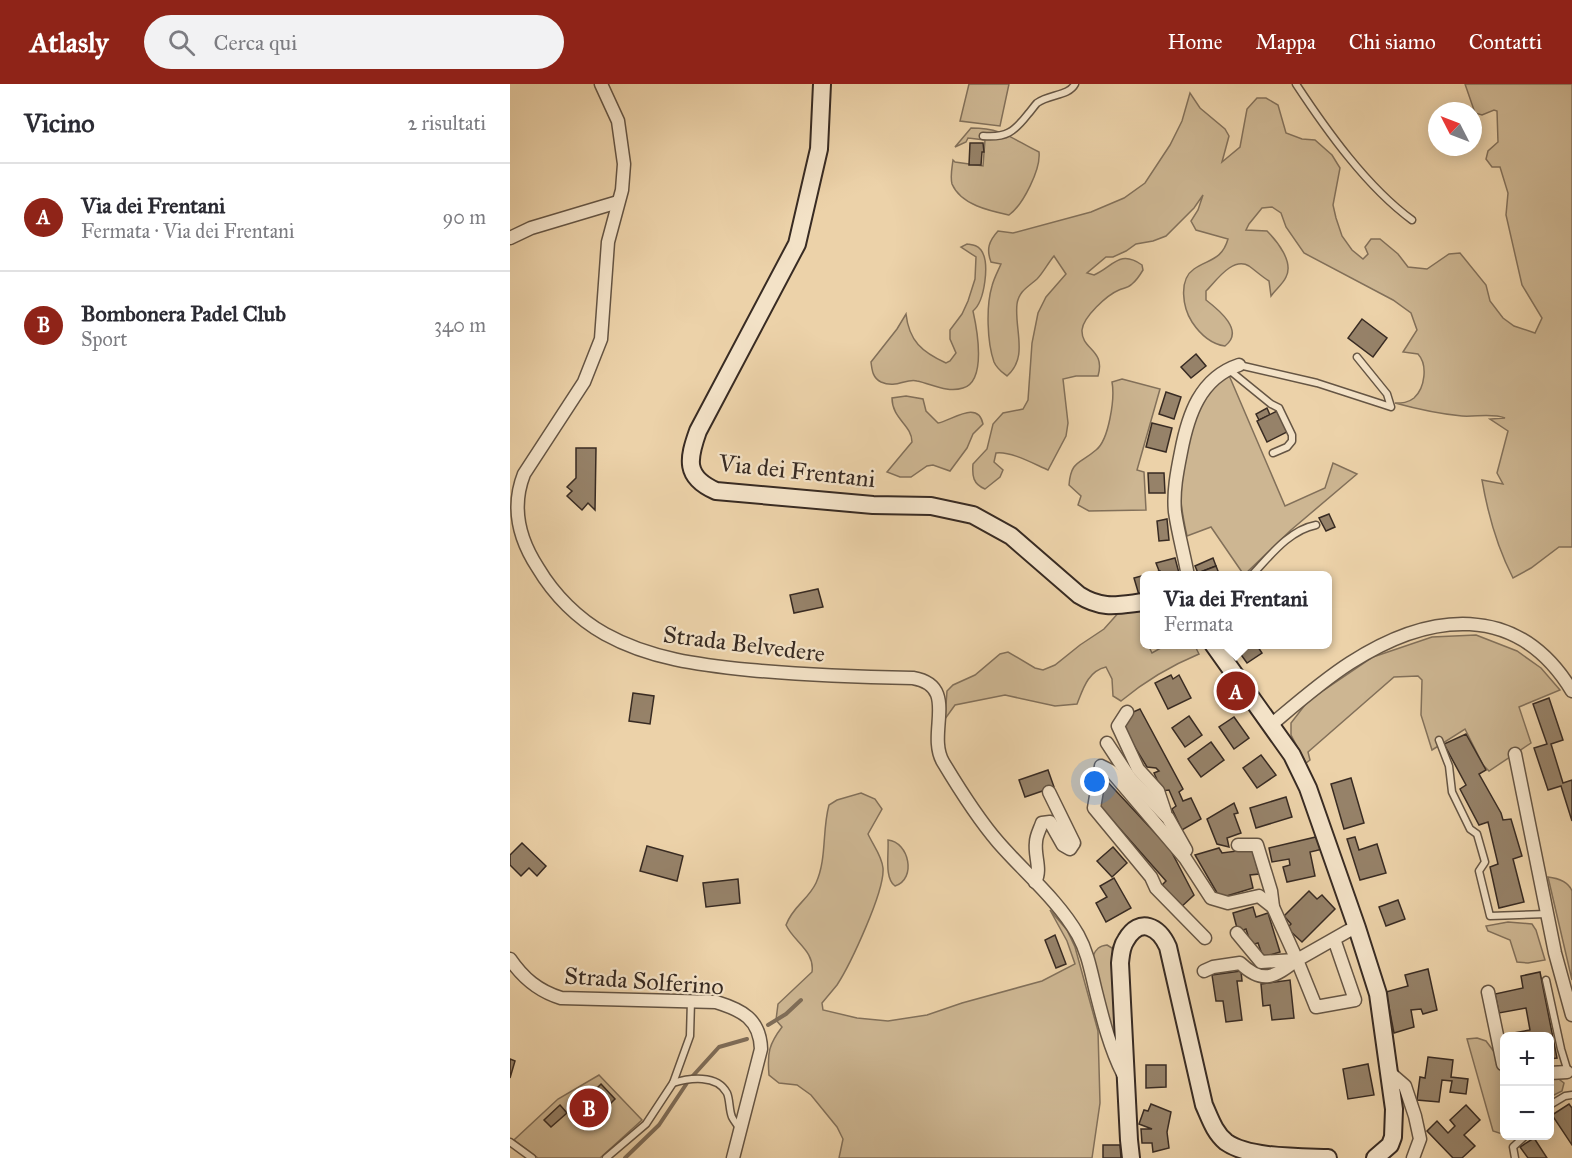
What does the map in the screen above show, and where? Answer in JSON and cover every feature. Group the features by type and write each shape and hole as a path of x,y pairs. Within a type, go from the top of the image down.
{"main road":[{"name":"Via dei Frentani","path":"822,84 819,149 797,244 698,431 690,454 692,470 696,477 716,491 862,504 931,506 973,515 1011,536 1090,602 1108,606 1140,602"},
{"path":"1216,649 1292,755 1308,788 1358,928 1378,994 1394,1109 1393,1137 1390,1145 1375,1158"},
{"path":"1131,1158 1128,1140 1120,963 1122,947 1127,938 1138,928 1146,926 1163,935 1168,947 1202,1094 1214,1127 1225,1141 1237,1149 1250,1153 1328,1158"}],"street":[{"name":"Strada Belvedere","path":"601,84 618,121 624,177 608,242 603,329 597,354 584,382 524,474 519,487 518,519 532,560 558,596 592,626 615,639 659,656 726,668 821,676 913,678 928,682 940,697 938,730 941,759 992,835 1070,922 1084,946 1107,1034 1125,1079"},
{"path":"510,238 531,228 618,202"},
{"path":"1187,571 1175,511 1175,480 1187,421 1199,396 1233,367"},
{"path":"1271,725 1316,687 1370,651 1411,633 1457,622 1493,627 1522,640 1553,664 1572,691"},
{"path":"1128,712 1118,726 1138,769 1158,791 1168,819 1186,849 1185,858"},
{"path":"1107,743 1130,778 1168,819"},
{"path":"1515,754 1555,953 1572,1015"},
{"path":"1205,938 1156,888 1151,877 1094,808 1101,766 1111,771 1185,858 1211,898 1228,903 1259,896 1273,907"},
{"path":"1035,882 1038,877 1036,842 1042,823 1050,822 1063,845 1070,849 1074,843 1048,792"},
{"path":"1238,845 1257,845 1271,891 1273,907 1316,1007 1355,1000 1334,939"},
{"path":"1204,971 1213,967 1240,963 1251,974 1260,977 1279,973 1297,960 1358,928"},
{"path":"1237,933 1261,962 1297,960"},
{"name":"Strada Solferino","path":"510,959 520,974 538,988 561,998 716,1002 734,1008 745,1015 755,1025 760,1036 761,1049 733,1158"},
{"path":"1488,992 1500,1050"},
{"path":"1554,1073 1570,1072"},
{"path":"1390,1073 1406,1086 1415,1116 1420,1139 1413,1158"}],"lane":[{"path":"983,136 1004,136 1020,124 1036,103 1053,94 1066,93 1075,84"},
{"path":"1296,84 1318,117 1373,185 1389,203 1412,220"},
{"path":"1233,367 1317,383 1391,407 1387,394 1357,357"},
{"path":"1233,367 1271,404 1279,408 1292,435 1292,441 1287,447 1273,453"},
{"path":"1256,571 1303,527 1316,525"},
{"path":"1439,740 1449,766 1452,792 1470,829 1477,834 1485,862 1479,871 1491,916 1547,914"},
{"path":"1546,980 1570,1072"},
{"path":"606,1158 646,1124 673,1083 690,1036 691,1001"},
{"path":"673,1083 702,1079 720,1086 726,1092 732,1119 740,1130"},
{"path":"1554,1103 1565,1096 1572,1095"},
{"path":"1515,1158 1513,1147 1521,1140"},
{"path":"510,1142 532,1158"}],"shaded area":[{"path":"969,84 1009,84 1000,126 960,121"},
{"path":"1465,84 1572,84 1572,547 1559,547 1513,578 1494,530 1482,480 1503,484 1497,473 1508,431 1490,419 1505,418 1454,415 1395,403 1407,402 1414,398 1423,383 1423,364 1418,354 1403,352 1417,330 1411,313 1393,300 1304,253 1286,227 1281,213 1272,207 1262,208 1246,230 1267,231 1275,240 1288,265 1285,280 1271,296 1269,281 1249,266 1237,264 1231,267 1206,291 1206,300 1223,315 1231,327 1230,340 1225,346 1210,341 1202,334 1192,322 1186,309 1184,287 1189,274 1219,255 1228,239 1196,230 1191,221 1203,195 1194,208 1166,236 1136,244 1113,257 1106,257 1087,273 1094,275 1122,259 1142,265 1143,270 1130,285 1102,301 1083,325 1085,342 1099,360 1098,376 1076,376 1063,379 1068,423 1066,436 1048,470 1015,456 996,453 994,462 1003,470 1000,477 985,489 976,482 973,476 973,464 987,449 993,424 1003,413 1023,409 1028,400 1032,343 1038,313 1046,297 1066,274 1054,256 1039,277 1020,296 1017,304 1019,351 1014,368 1007,376 994,362 989,334 990,294 1001,264 991,262 989,257 989,245 992,238 998,231 1013,233 1091,212 1124,198 1145,183 1170,145 1182,121 1190,93 1200,108 1225,129 1229,136 1222,162 1240,147 1247,109 1257,98 1266,98 1278,105 1286,133 1302,139 1315,140 1332,155 1340,168 1333,205 1342,236 1352,250 1363,259 1368,254 1365,247 1371,239 1380,239 1398,254 1408,267 1427,269 1449,254 1460,253 1486,285 1490,301 1503,318 1514,326 1535,333 1542,318 1522,285 1506,215 1508,193 1500,167 1492,167 1486,159 1488,151 1498,142 1497,111 1482,115 1482,102 1471,102"},
{"path":"971,128 999,132 1039,152 1037,168 1030,186 1020,203 1009,215 969,202 956,191 952,184 953,160 983,166 985,140 968,138 966,142 955,147"},
{"path":"967,244 981,250 986,272 981,299 973,311 979,354 975,376 970,383 957,389 940,388 913,380 886,384 878,380 873,374 871,362 906,314 910,332 924,350 946,363 956,353 950,339 950,330 962,314 975,279 976,257 961,247"},
{"path":"1228,373 1285,506 1325,488 1333,463 1357,474 1291,530 1248,571 1241,571 1211,527 1187,536 1183,515 1180,480 1184,451 1200,407 1217,383"},
{"path":"1122,379 1160,389 1137,470 1144,472 1146,510 1089,511 1078,505 1081,496 1069,485 1070,477 1077,463 1101,445 1110,418 1113,398 1112,382"},
{"path":"906,396 923,399 926,411 938,423 970,412 980,417 983,424 973,434 967,448 950,471 933,465 927,466 911,477 900,477 887,472 912,442 909,431 895,411 892,398"},
{"path":"1140,608 1140,649 1150,649 1152,653 1159,649 1196,649 1199,654 1158,674 1121,701 1113,696 1112,679 1106,667 1090,677 1077,704 1055,706 1005,695 955,705 945,719 947,691 953,685 975,675 1000,654 1008,652 1035,668 1043,670 1055,665 1104,629 1121,610"},
{"path":"1476,635 1517,651 1541,668 1560,690 1519,707 1531,743 1489,771 1483,765 1465,729 1432,750 1421,715 1422,680 1418,676 1394,677 1308,752 1310,760 1306,763 1291,735 1291,723 1308,701 1373,657 1432,637"},
{"path":"861,793 875,799 882,809 868,834 881,859 882,879 873,910 858,945 837,985 822,1003 823,1010 857,1018 888,1021 927,1015 1042,981 1075,964 1067,941 1050,910 1067,930 1075,947 1098,1031 1100,1103 1092,1158 839,1158 843,1139 837,1127 811,1095 797,1085 779,1083 769,1075 770,1049 782,1027 776,1020 778,1004 812,972 807,952 786,925 816,883 823,854 829,805 837,800"},
{"path":"888,840 901,847 908,861 906,876 895,886 888,872"},
{"path":"1548,877 1565,882 1572,891 1572,980"},
{"path":"1508,922 1532,924 1545,960 1517,962 1510,940 1488,931 1486,926"},
{"path":"1107,945 1112,948 1114,955 1120,1047 1114,1048 1093,956 1098,948"},
{"path":"1477,1038 1486,1041 1500,1060 1500,1133 1493,1131 1467,1039"},
{"path":"599,1075 642,1120 600,1158 538,1158 514,1140 558,1099"},
{"path":"1554,1077 1564,1083 1562,1091 1554,1095"}],"building":[{"path":"970,143 983,143 984,152 982,152 981,165 969,165"},
{"path":"1362,319 1387,338 1373,357 1348,338"},
{"path":"1196,354 1206,366 1191,378 1181,367"},
{"path":"1166,392 1181,397 1174,419 1159,414"},
{"path":"1267,408 1270,415 1259,420 1256,414"},
{"path":"1277,411 1287,432 1267,442 1257,421"},
{"path":"1152,423 1172,428 1166,452 1146,447"},
{"path":"576,448 596,448 595,510 588,503 582,510 567,496 572,491 567,487 576,478"},
{"path":"1148,473 1164,473 1165,493 1149,493"},
{"path":"1329,514 1335,527 1326,531 1319,518"},
{"path":"1167,519 1169,540 1159,541 1157,521"},
{"path":"1175,558 1178,571 1159,571 1156,563"},
{"path":"1213,558 1216,566 1197,571 1195,566"},
{"path":"1216,566 1218,571 1203,571"},
{"path":"1140,576 1140,595 1139,595 1134,578"},
{"path":"818,589 823,607 794,613 790,595"},
{"path":"1237,649 1259,649 1262,653 1247,663"},
{"path":"1171,675 1173,679 1179,675 1191,698 1168,709 1155,683"},
{"path":"633,693 654,696 650,724 629,721"},
{"path":"1549,698 1563,740 1551,744 1563,783 1572,780 1572,821 1561,786 1548,790 1534,748 1547,744 1533,704"},
{"path":"1140,709 1183,789 1179,792 1183,801 1191,798 1201,819 1182,830 1172,809 1176,806 1169,790 1162,791 1154,773 1159,771 1156,768 1147,767 1122,726 1133,712"},
{"path":"1189,716 1202,735 1185,747 1172,728"},
{"path":"1234,717 1249,738 1234,749 1219,727"},
{"path":"1466,734 1486,770 1479,774 1503,820 1511,819 1522,856 1513,859 1524,902 1499,908 1490,867 1498,864 1488,822 1479,825 1460,789 1466,785 1444,744"},
{"path":"1211,742 1224,760 1201,777 1188,759"},
{"path":"1261,755 1276,775 1257,788 1243,768"},
{"path":"1048,770 1054,787 1025,797 1019,780"},
{"path":"1103,777 1170,849 1194,895 1179,909 1161,886 1166,881 1098,804"},
{"path":"1351,778 1364,823 1344,829 1331,784"},
{"path":"1286,797 1292,817 1256,828 1250,808"},
{"path":"1234,803 1238,813 1234,814 1241,833 1227,838 1229,847 1217,844 1207,819"},
{"path":"1320,836 1323,849 1310,852 1315,876 1287,882 1283,867 1290,865 1289,859 1272,862 1269,848"},
{"path":"1355,837 1359,850 1377,844 1386,873 1360,880 1347,839"},
{"path":"522,843 546,866 537,876 529,868 521,876 510,865 510,855"},
{"path":"647,846 683,856 677,881 640,871"},
{"path":"1113,847 1127,863 1112,877 1097,861"},
{"path":"1219,848 1222,853 1252,849 1259,874 1250,875 1253,888 1220,898 1195,855"},
{"path":"1114,878 1131,908 1106,922 1096,903 1107,897 1100,886"},
{"path":"738,879 740,903 706,907 703,883"},
{"path":"1309,891 1317,899 1322,895 1335,909 1302,942 1287,928 1291,924 1284,916"},
{"path":"1398,900 1405,919 1386,926 1379,907"},
{"path":"1253,907 1256,917 1268,913 1280,952 1263,957 1258,943 1251,945 1246,929 1238,932 1233,913"},
{"path":"1055,935 1066,964 1056,968 1045,940"},
{"path":"1428,969 1437,1010 1423,1014 1421,1009 1411,1010 1414,1027 1394,1033 1386,992 1408,986 1405,975"},
{"path":"1241,971 1242,981 1237,981 1242,1020 1226,1022 1223,1001 1216,1001 1212,975"},
{"path":"1540,972 1552,1032 1519,1032 1530,1030 1526,1008 1499,1013 1495,994 1523,988 1521,976"},
{"path":"1290,980 1294,1018 1272,1020 1270,1005 1263,1006 1261,984"},
{"path":"1554,1043 1557,1058 1554,1058"},
{"path":"1428,1057 1453,1060 1451,1077 1468,1079 1466,1094 1450,1092 1452,1081 1442,1080 1439,1102 1417,1100 1420,1077 1425,1078"},
{"path":"510,1059 515,1061 510,1078"},
{"path":"1368,1064 1374,1095 1348,1099 1343,1069"},
{"path":"1146,1065 1166,1065 1166,1087 1146,1088"},
{"path":"601,1084 615,1099 606,1108 592,1093"},
{"path":"1151,1104 1171,1112 1167,1132 1169,1148 1153,1152 1152,1143 1142,1143 1141,1129 1152,1129 1139,1124 1144,1110 1148,1111"},
{"path":"1569,1104 1572,1108 1572,1145 1554,1118 1554,1114"},
{"path":"560,1105 567,1113 551,1127 544,1120"},
{"path":"1466,1105 1480,1120 1464,1135 1475,1146 1462,1158 1453,1158 1427,1131 1437,1121 1448,1133 1455,1126 1450,1120"},
{"path":"1531,1140 1535,1140 1547,1158 1528,1158 1520,1147"},
{"path":"1103,1145 1120,1145 1121,1158 1103,1158"}],"waterway":[{"path":"768,1025 786,1014 801,1000"},
{"path":"690,1079 719,1047 747,1039"},
{"path":"625,1158 659,1125 687,1083"}],"place":[{"name":"Via dei Frentani","path":"1236,691"},
{"name":"Bombonera Padel Club","path":"589,1108"}]}
